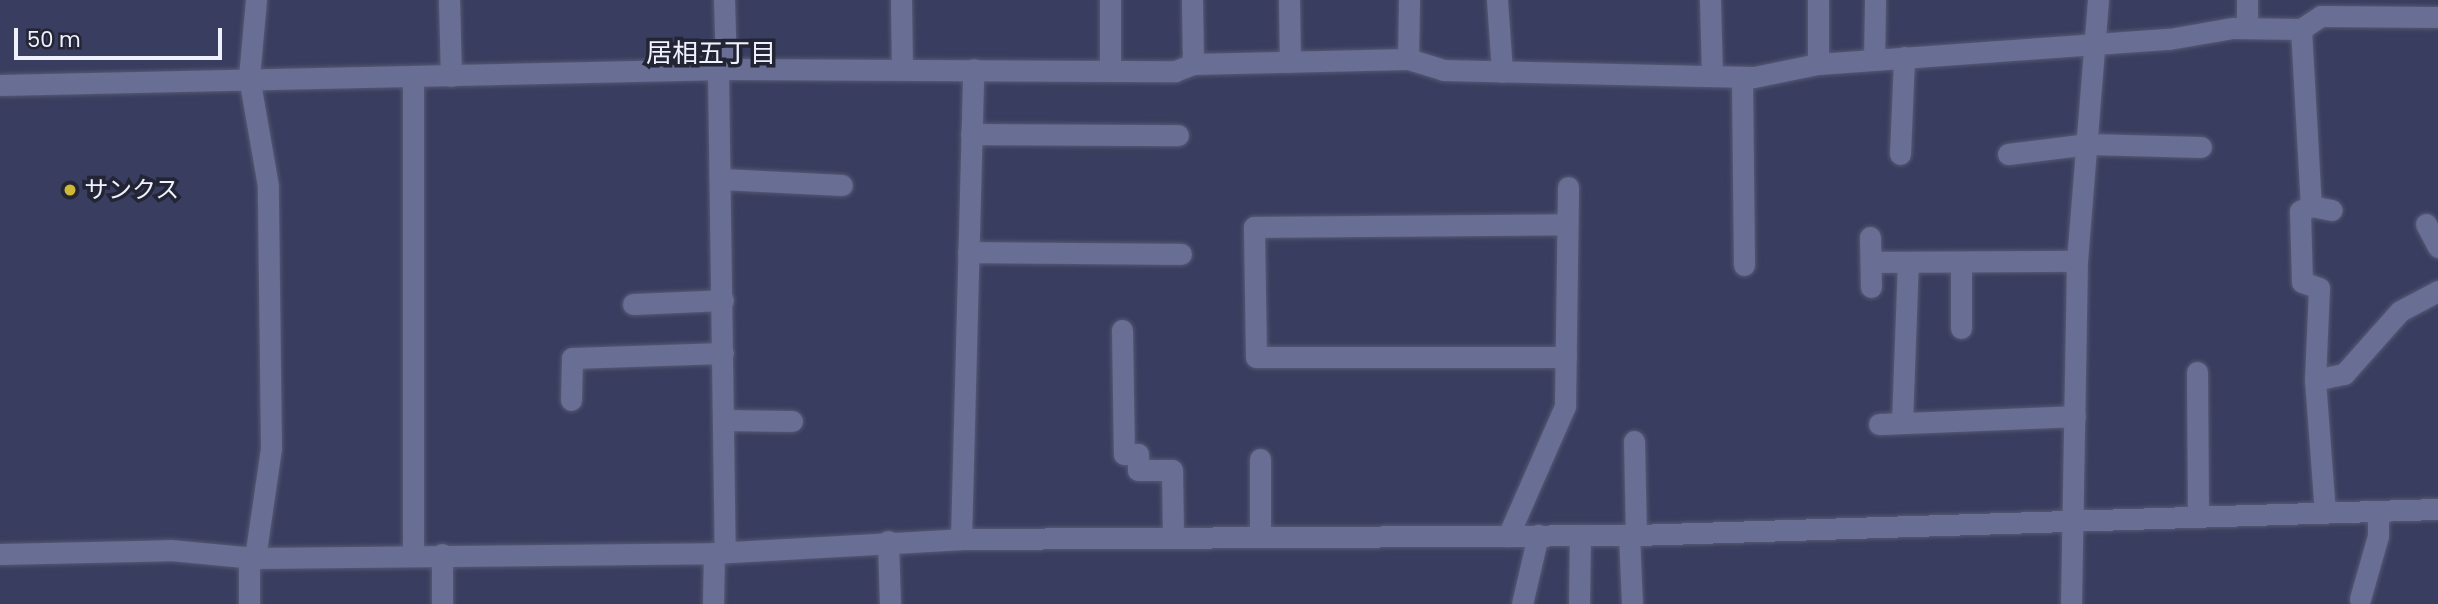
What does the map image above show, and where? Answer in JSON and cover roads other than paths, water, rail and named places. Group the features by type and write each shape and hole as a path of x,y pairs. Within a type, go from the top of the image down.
{"street":[{"path":"250,604 252,558 271,447 266,374 268,186 249,78 256,0"},
{"path":"449,0 451,76"},
{"path":"713,604 719,551 723,421 724,0"},
{"path":"901,0 902,68"},
{"path":"1110,0 1110,71"},
{"path":"1192,0 1193,64"},
{"path":"1289,0 1290,62"},
{"path":"1408,59 1409,0"},
{"path":"1497,0 1503,72"},
{"path":"1710,0 1712,76"},
{"path":"1818,0 1818,64"},
{"path":"1874,60 1875,0"},
{"path":"2071,604 2076,516 2077,261 2098,40 2098,0"},
{"path":"2247,0 2247,28"},
{"path":"0,85 722,70 902,68 1175,71 1193,64 1408,59 1443,70 1742,77 1818,64 2098,40 2169,39 2247,28 2301,29 2321,16 2367,8 2438,17"},
{"path":"2301,29 2321,208 2300,211 2302,282 2319,288 2315,380 2325,512"},
{"path":"1900,154 1904,57"},
{"path":"961,539 972,69"},
{"path":"414,77 414,554"},
{"path":"1742,77 1744,265"},
{"path":"971,134 1178,135"},
{"path":"2008,154 2088,144 2202,148"},
{"path":"722,179 842,185"},
{"path":"1508,536 1566,406 1568,187"},
{"path":"1566,357 1256,357 1254,227 1567,224"},
{"path":"2426,224 2438,247"},
{"path":"1870,237 1871,287"},
{"path":"968,252 1181,254"},
{"path":"1871,261 2077,261"},
{"path":"1961,261 1961,328"},
{"path":"1902,423 1908,262"},
{"path":"2315,380 2344,374 2400,311 2438,291"},
{"path":"633,304 723,300"},
{"path":"1122,330 1124,454 1138,454 1138,470 1172,470 1173,536"},
{"path":"571,400 572,358 723,353"},
{"path":"2197,372 2198,513"},
{"path":"1879,424 2076,416"},
{"path":"723,421 792,421"},
{"path":"1632,604 1634,441"},
{"path":"1260,459 1260,536"},
{"path":"0,554 170,550 252,558 719,551 961,539 1632,535 2076,516 2438,509"},
{"path":"2360,600 2378,536 2378,510"},
{"path":"1521,604 1538,535"},
{"path":"1579,604 1580,535"},
{"path":"888,541 890,604"},
{"path":"442,554 442,604"}],"place":[{"name":"サンクス","path":"70,190"}],"district":[{"name":"居相五丁目","path":"711,54"}]}
